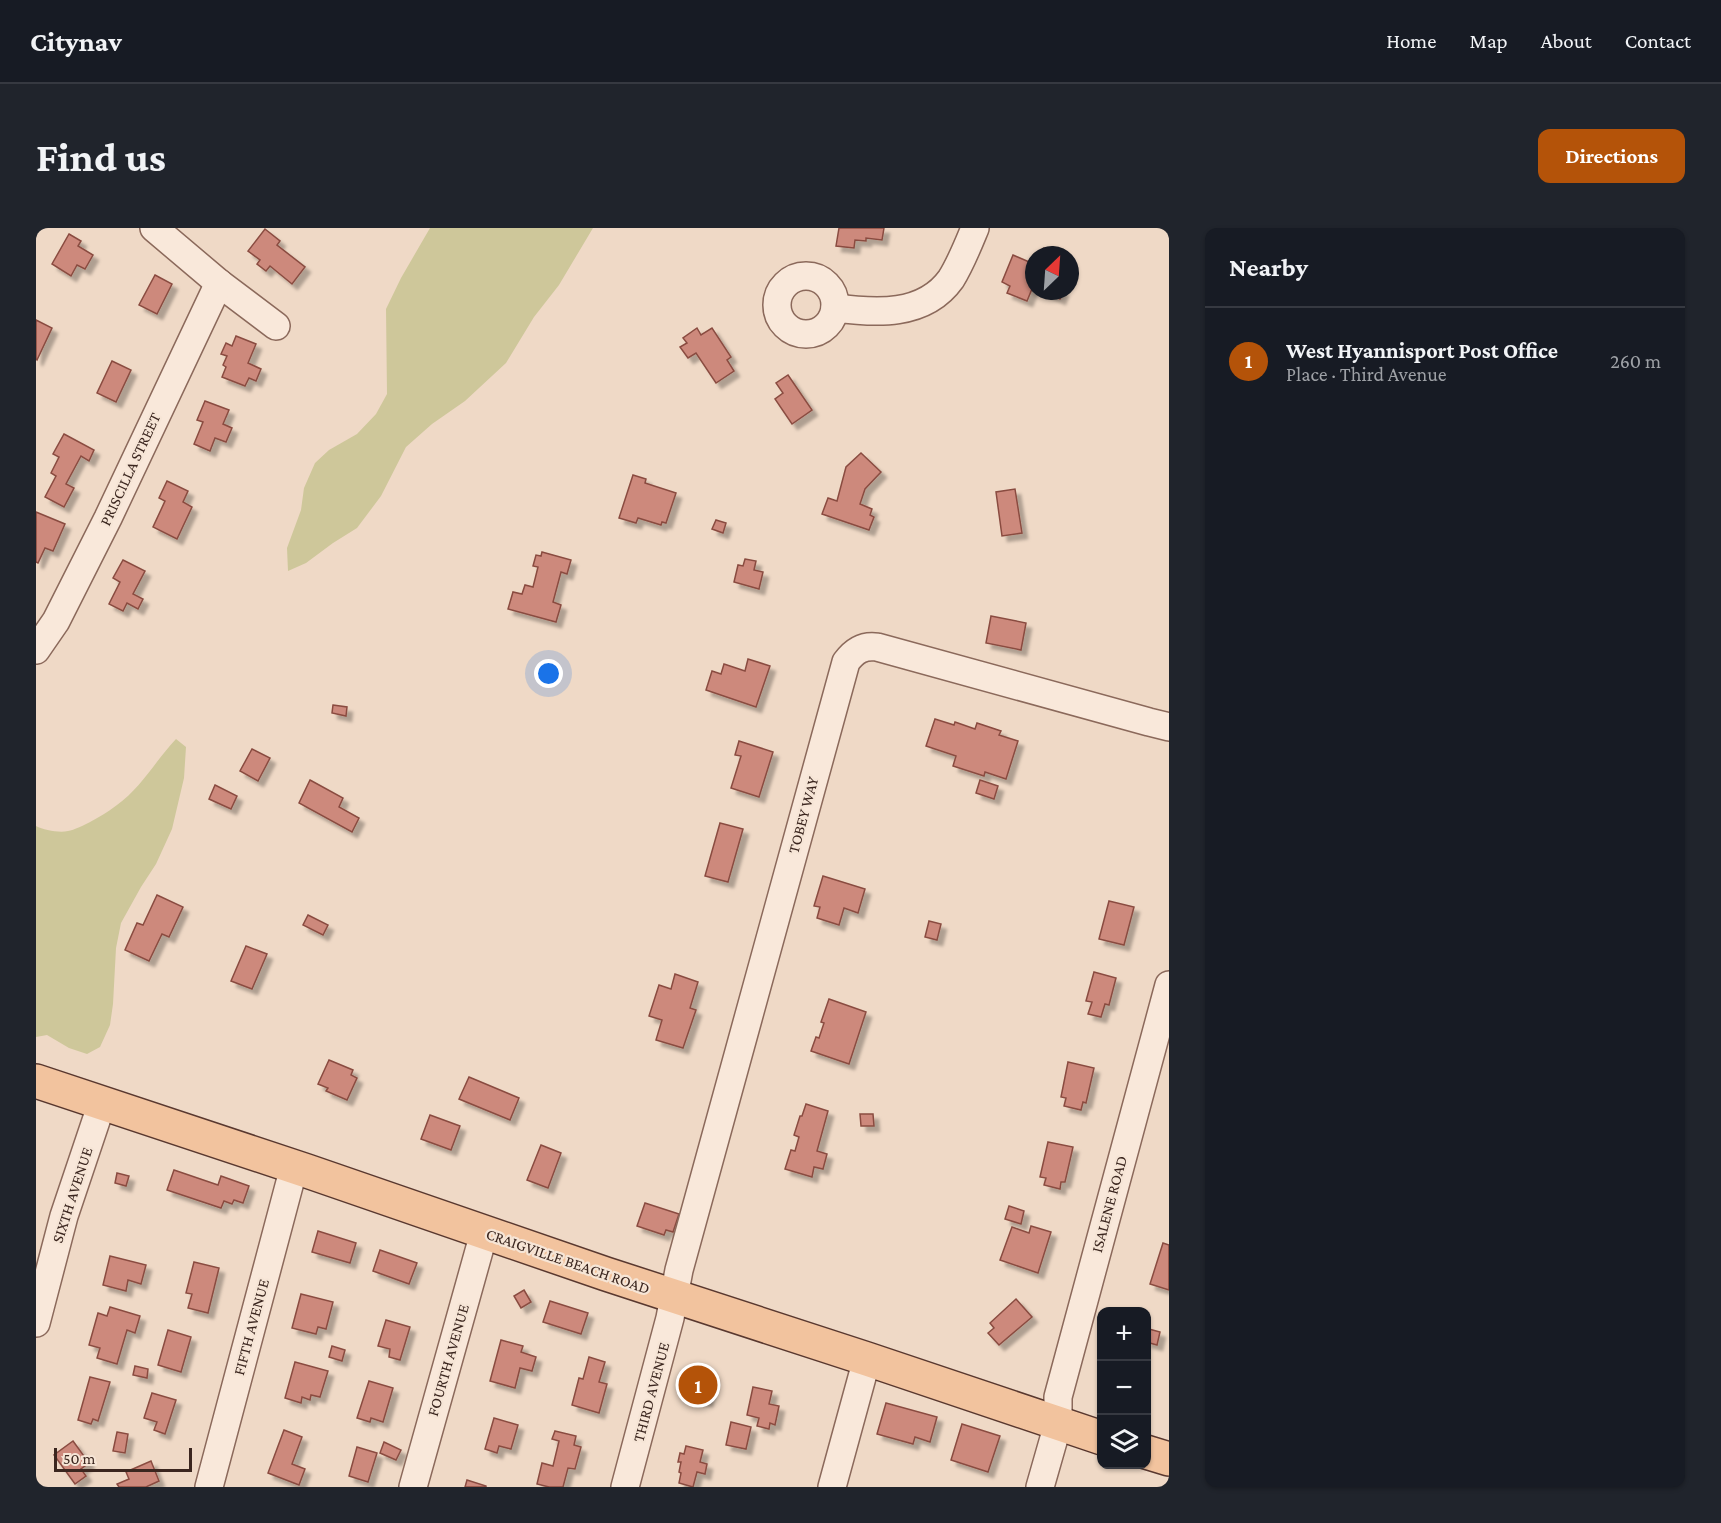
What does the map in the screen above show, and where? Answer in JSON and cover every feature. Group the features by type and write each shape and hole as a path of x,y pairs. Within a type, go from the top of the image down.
{"main road":[{"name":"CRAIGVILLE BEACH ROAD","path":"36,1081 1097,1437"},
{"path":"1151,1454 1169,1459"}],"street":[{"path":"154,228 219,283 276,326"},
{"path":"835,308 888,311 913,306 929,299 943,289 950,280 975,228"},
{"name":"PRISCILLA STREET","path":"36,650 56,621 108,518 219,283"},
{"name":"TOBEY WAY","path":"675,1296 679,1270 843,672 849,658 862,648 877,647 1149,723 1169,726"},
{"name":"ISALENE ROAD","path":"1040,1487 1058,1424 1058,1397 1093,1264 1158,1069 1169,985"},
{"name":"SIXTH AVENUE","path":"36,1323 64,1216 102,1103"},
{"name":"FIFTH AVENUE","path":"209,1487 294,1167"},
{"name":"FOURTH AVENUE","path":"413,1487 484,1233"},
{"name":"THIRD AVENUE","path":"626,1487 675,1296"},
{"path":"832,1487 867,1359"}],"shaded area":[{"path":"430,228 593,228 559,285 534,317 506,363 465,401 432,424 406,447 381,496 357,528 306,563 288,571 287,548 301,510 304,488 315,463 329,450 357,434 376,414 387,394 386,309"},
{"path":"176,739 186,747 184,778 172,829 156,864 121,923 116,948 110,1025 100,1047 87,1054 69,1048 47,1035 36,1037 36,826 52,831 68,831 107,812 134,790"}],"building":[{"path":"839,228 884,228 882,240 866,238 866,241 855,240 854,248 836,246"},
{"path":"265,229 280,241 277,245 305,267 292,284 270,266 266,271 257,264 260,260 248,251"},
{"path":"69,234 81,241 78,246 93,255 85,269 77,265 71,276 52,264"},
{"path":"1013,255 1025,260 1025,300 1027,301 1007,293 1010,286 1002,282"},
{"path":"155,275 172,284 157,314 139,305"},
{"path":"36,320 52,328 37,360 36,359"},
{"path":"697,328 701,335 712,328 731,357 727,360 734,371 716,383 696,353 688,358 680,347 687,343 683,338"},
{"path":"236,336 256,344 248,363 261,369 256,381 249,378 245,386 222,377 226,367 223,365 227,356 221,354 226,343 232,346"},
{"path":"112,361 131,370 116,402 97,393"},
{"path":"788,375 812,410 792,424 775,399 783,393 776,383"},
{"path":"205,401 229,410 223,424 232,428 226,442 215,438 210,451 194,444 203,422 197,420"},
{"path":"64,434 94,450 89,461 81,456 66,484 74,488 64,507 45,497 56,476 51,473 59,457 53,454"},
{"path":"861,453 881,472 865,489 860,504 872,509 870,515 874,517 869,530 822,514 828,498 837,501 846,467"},
{"path":"633,475 646,479 645,483 676,493 666,523 662,522 661,525 638,518 636,523 619,518"},
{"path":"167,481 188,491 183,502 192,507 177,539 153,527 165,501 159,498"},
{"path":"1015,489 1022,533 1002,536 996,492"},
{"path":"36,512 65,524 53,551 45,548 38,563 36,562"},
{"path":"716,520 726,523 723,533 712,529"},
{"path":"542,552 571,560 567,574 561,572 553,602 561,605 556,622 508,609 513,592 522,594 525,585 533,587 538,567 533,566 536,555 541,556"},
{"path":"745,559 756,561 754,570 763,572 759,589 734,582 738,565 743,566"},
{"path":"123,560 145,571 133,594 143,599 138,609 127,603 123,611 109,604 120,582 113,578"},
{"path":"991,616 1026,623 1021,650 986,643"},
{"path":"748,659 770,666 756,707 706,690 712,671 721,674 724,664 745,671"},
{"path":"333,705 347,707 346,716 332,713"},
{"path":"935,719 954,725 955,722 975,729 977,723 1001,731 999,735 1018,741 1006,779 985,772 984,776 953,766 956,756 926,746"},
{"path":"739,741 773,752 759,797 731,788 741,756 735,755"},
{"path":"252,749 270,758 258,781 240,771"},
{"path":"310,780 343,798 339,807 359,818 352,832 299,803"},
{"path":"980,780 998,786 994,799 976,793"},
{"path":"215,785 237,796 231,809 209,799"},
{"path":"720,823 743,829 728,882 705,876"},
{"path":"823,876 865,889 858,913 844,908 839,925 817,918 820,907 814,906"},
{"path":"157,895 183,907 169,937 162,934 149,961 125,950 137,923 143,925"},
{"path":"1109,901 1134,907 1124,945 1099,939"},
{"path":"308,915 328,925 323,935 303,925"},
{"path":"929,921 941,924 937,940 925,937"},
{"path":"246,946 267,954 252,989 231,981"},
{"path":"1094,972 1116,978 1109,1005 1105,1004 1101,1017 1088,1014 1092,1002 1086,1001"},
{"path":"675,974 698,982 690,1008 696,1010 683,1048 656,1040 662,1020 649,1016 659,985 671,989"},
{"path":"829,999 866,1012 849,1064 811,1051 816,1037 819,1038 824,1023 821,1022"},
{"path":"329,1060 353,1070 351,1075 357,1078 347,1100 326,1091 328,1088 318,1084"},
{"path":"1068,1062 1094,1068 1086,1103 1083,1102 1081,1110 1064,1106 1066,1098 1061,1097"},
{"path":"469,1077 519,1098 510,1120 459,1099"},
{"path":"806,1104 828,1111 817,1151 827,1154 823,1169 814,1167 812,1177 785,1169 791,1150 795,1151 799,1137 794,1135"},
{"path":"860,1114 873,1114 874,1126 861,1126"},
{"path":"430,1115 460,1126 451,1150 421,1139"},
{"path":"1048,1142 1073,1147 1065,1182 1061,1182 1060,1189 1044,1185 1046,1178 1040,1177"},
{"path":"541,1145 561,1153 548,1188 527,1180"},
{"path":"174,1170 218,1185 221,1176 249,1186 243,1203 234,1200 232,1204 224,1201 221,1208 167,1190"},
{"path":"117,1173 129,1176 126,1186 115,1183"},
{"path":"645,1203 679,1214 673,1232 666,1230 664,1235 637,1226"},
{"path":"1009,1206 1024,1211 1021,1224 1005,1219"},
{"path":"1031,1226 1051,1232 1038,1273 1000,1260 1012,1227 1029,1233"},
{"path":"318,1231 356,1243 350,1263 312,1252"},
{"path":"1163,1243 1169,1245 1169,1290 1150,1284"},
{"path":"380,1250 417,1263 409,1284 373,1271"},
{"path":"110,1256 146,1265 141,1284 128,1280 126,1291 103,1285"},
{"path":"194,1262 219,1268 208,1313 188,1308 192,1294 186,1293"},
{"path":"524,1290 531,1302 521,1308 514,1296"},
{"path":"301,1294 333,1302 326,1329 318,1327 316,1334 292,1328"},
{"path":"1016,1299 1032,1317 999,1345 988,1333 994,1328 990,1323"},
{"path":"550,1301 588,1313 581,1334 543,1322"},
{"path":"110,1307 140,1316 135,1333 127,1330 117,1364 97,1358 100,1348 89,1345 98,1313 107,1316"},
{"path":"386,1320 410,1327 400,1360 389,1357 390,1349 378,1346"},
{"path":"168,1330 191,1337 181,1372 158,1365"},
{"path":"1151,1330 1160,1332 1157,1345 1151,1343"},
{"path":"501,1340 523,1346 521,1352 536,1357 532,1371 520,1368 515,1388 490,1381"},
{"path":"332,1346 345,1350 342,1361 329,1357"},
{"path":"589,1357 605,1362 599,1382 607,1384 599,1413 572,1405 579,1378 583,1379"},
{"path":"295,1362 328,1371 320,1397 311,1395 310,1400 302,1397 301,1403 285,1398"},
{"path":"135,1366 148,1369 147,1378 133,1375"},
{"path":"688,1368 713,1374 707,1401 682,1396"},
{"path":"90,1377 110,1382 98,1421 93,1419 91,1424 78,1420"},
{"path":"369,1381 393,1388 383,1422 371,1418 370,1422 357,1418"},
{"path":"753,1387 772,1391 769,1404 779,1406 775,1425 770,1423 769,1429 757,1426 759,1418 747,1415"},
{"path":"152,1393 176,1400 165,1434 154,1430 157,1422 144,1418"},
{"path":"886,1403 937,1417 930,1442 915,1437 913,1444 877,1434"},
{"path":"494,1418 518,1425 511,1449 499,1446 497,1453 485,1449"},
{"path":"731,1422 751,1427 746,1449 726,1445"},
{"path":"962,1424 1000,1436 988,1472 951,1460"},
{"path":"284,1430 302,1437 292,1464 305,1469 299,1485 268,1473"},
{"path":"555,1431 576,1436 574,1445 581,1447 575,1469 568,1468 563,1487 537,1484 542,1463 553,1466 559,1441 552,1439"},
{"path":"117,1432 128,1434 125,1453 113,1451"},
{"path":"73,1441 89,1463 81,1469 86,1476 75,1484 54,1455"},
{"path":"384,1442 401,1450 396,1460 380,1453"},
{"path":"686,1446 703,1450 700,1462 707,1464 705,1474 697,1472 693,1487 679,1483 681,1462 678,1462 680,1453 684,1454"},
{"path":"357,1447 377,1453 368,1482 349,1476"},
{"path":"151,1461 159,1481 146,1487 119,1487 117,1484 129,1479 126,1472"},
{"path":"467,1480 486,1486 486,1487 465,1487"}],"place":[{"name":"West Hyannisport Post Office","path":"698,1385"}]}
